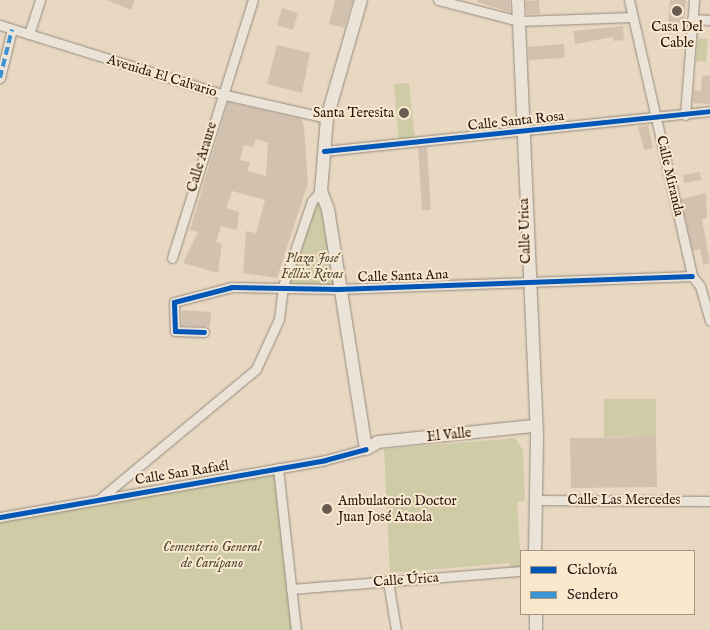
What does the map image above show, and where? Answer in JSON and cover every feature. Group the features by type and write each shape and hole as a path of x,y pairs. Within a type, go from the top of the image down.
{"main road":[{"path":"361,0 326,118 321,191 328,209 338,290 366,449"},
{"name":"Calle Urica","path":"518,0 527,283 537,500 535,550"},
{"name":"El Valle","path":"366,449 378,442 534,426"},
{"path":"536,615 536,630"}],"street":[{"path":"29,34 40,0"},
{"name":"Calle Araure","path":"172,258 221,94 253,0"},
{"path":"438,0 519,21 633,17"},
{"name":"Calle Miranda","path":"629,0 692,276 700,286 710,321"},
{"path":"685,115 694,0"},
{"path":"692,19 710,20"},
{"name":"Avenida El Calvario","path":"0,25 221,94 326,118"},
{"path":"0,78 12,29"},
{"name":"Calle Santa Rosa","path":"324,151 710,111"},
{"name":"Calle San Rafaél","path":"102,497 256,369 278,319 283,286 312,201 321,191"},
{"name":"Calle Santa Ana","path":"204,332 175,331 174,302 232,287 283,286 338,290 692,276"},
{"name":"Calle San Rafaél","path":"1,516 278,468 366,449"},
{"path":"278,468 296,630"},
{"name":"Calle Las Mercedes","path":"537,500 710,501"},
{"name":"Calle Úrica","path":"291,589 520,571"},
{"path":"388,581 396,630"}],"green space":[{"path":"698,38 708,39 706,62 696,61"},
{"name":"Santa Teresita","path":"409,83 415,142 399,144 394,84"},
{"name":"Plaza José Féllix Rivas","path":"320,197 334,287 287,283"},
{"path":"604,399 656,399 656,437 604,437"},
{"path":"515,438 523,450 525,500 517,502 520,569 511,570 510,563 390,573 384,449"},
{"name":"Cementerio General de Carúpano","path":"278,468 297,630 0,630 0,517"}],"building":[{"path":"107,0 135,0 131,10"},
{"path":"335,0 353,0 344,28 329,24"},
{"path":"477,0 510,0 510,12 477,2"},
{"path":"539,0 540,14 527,14 526,1"},
{"name":"Casa Del Cable","path":"670,0 686,0 684,23 668,22"},
{"path":"282,8 298,13 293,30 277,25"},
{"path":"623,26 624,40 614,41 613,37 575,44 573,31"},
{"path":"564,44 565,58 529,60 528,47"},
{"path":"277,45 310,53 302,93 267,84"},
{"path":"710,75 710,104 693,103 694,90 701,91 702,76"},
{"path":"228,102 301,119 304,127 308,183 277,278 243,273 246,231 256,233 265,200 232,191 226,208 239,212 238,223 236,230 221,226 216,242 222,244 218,273 183,263 198,232 190,230","holes":["256,139 268,143 266,176 248,171 250,162 240,160 244,145 253,147"]},
{"path":"648,125 653,148 644,150 638,127"},
{"path":"427,147 431,210 422,210 418,148"},
{"path":"700,172 701,180 684,183 683,175"},
{"path":"706,193 707,218 702,219 710,263 703,265 700,249 693,251 681,199"},
{"path":"182,310 211,312 210,327 182,325"},
{"path":"656,437 657,487 571,488 570,438"}],"marked path":[{"path":"0,78 12,29"}],"cycle path":[{"path":"324,151 710,111"},
{"path":"204,332 175,331 174,302 232,287 338,289 692,276"},
{"path":"0,517 325,460 366,449"}],"place":[{"name":"Casa Del Cable","path":"677,11"},
{"name":"Santa Teresita","path":"404,113"},
{"name":"Ambulatorio Doctor Juan José Ataola","path":"327,509"}]}
